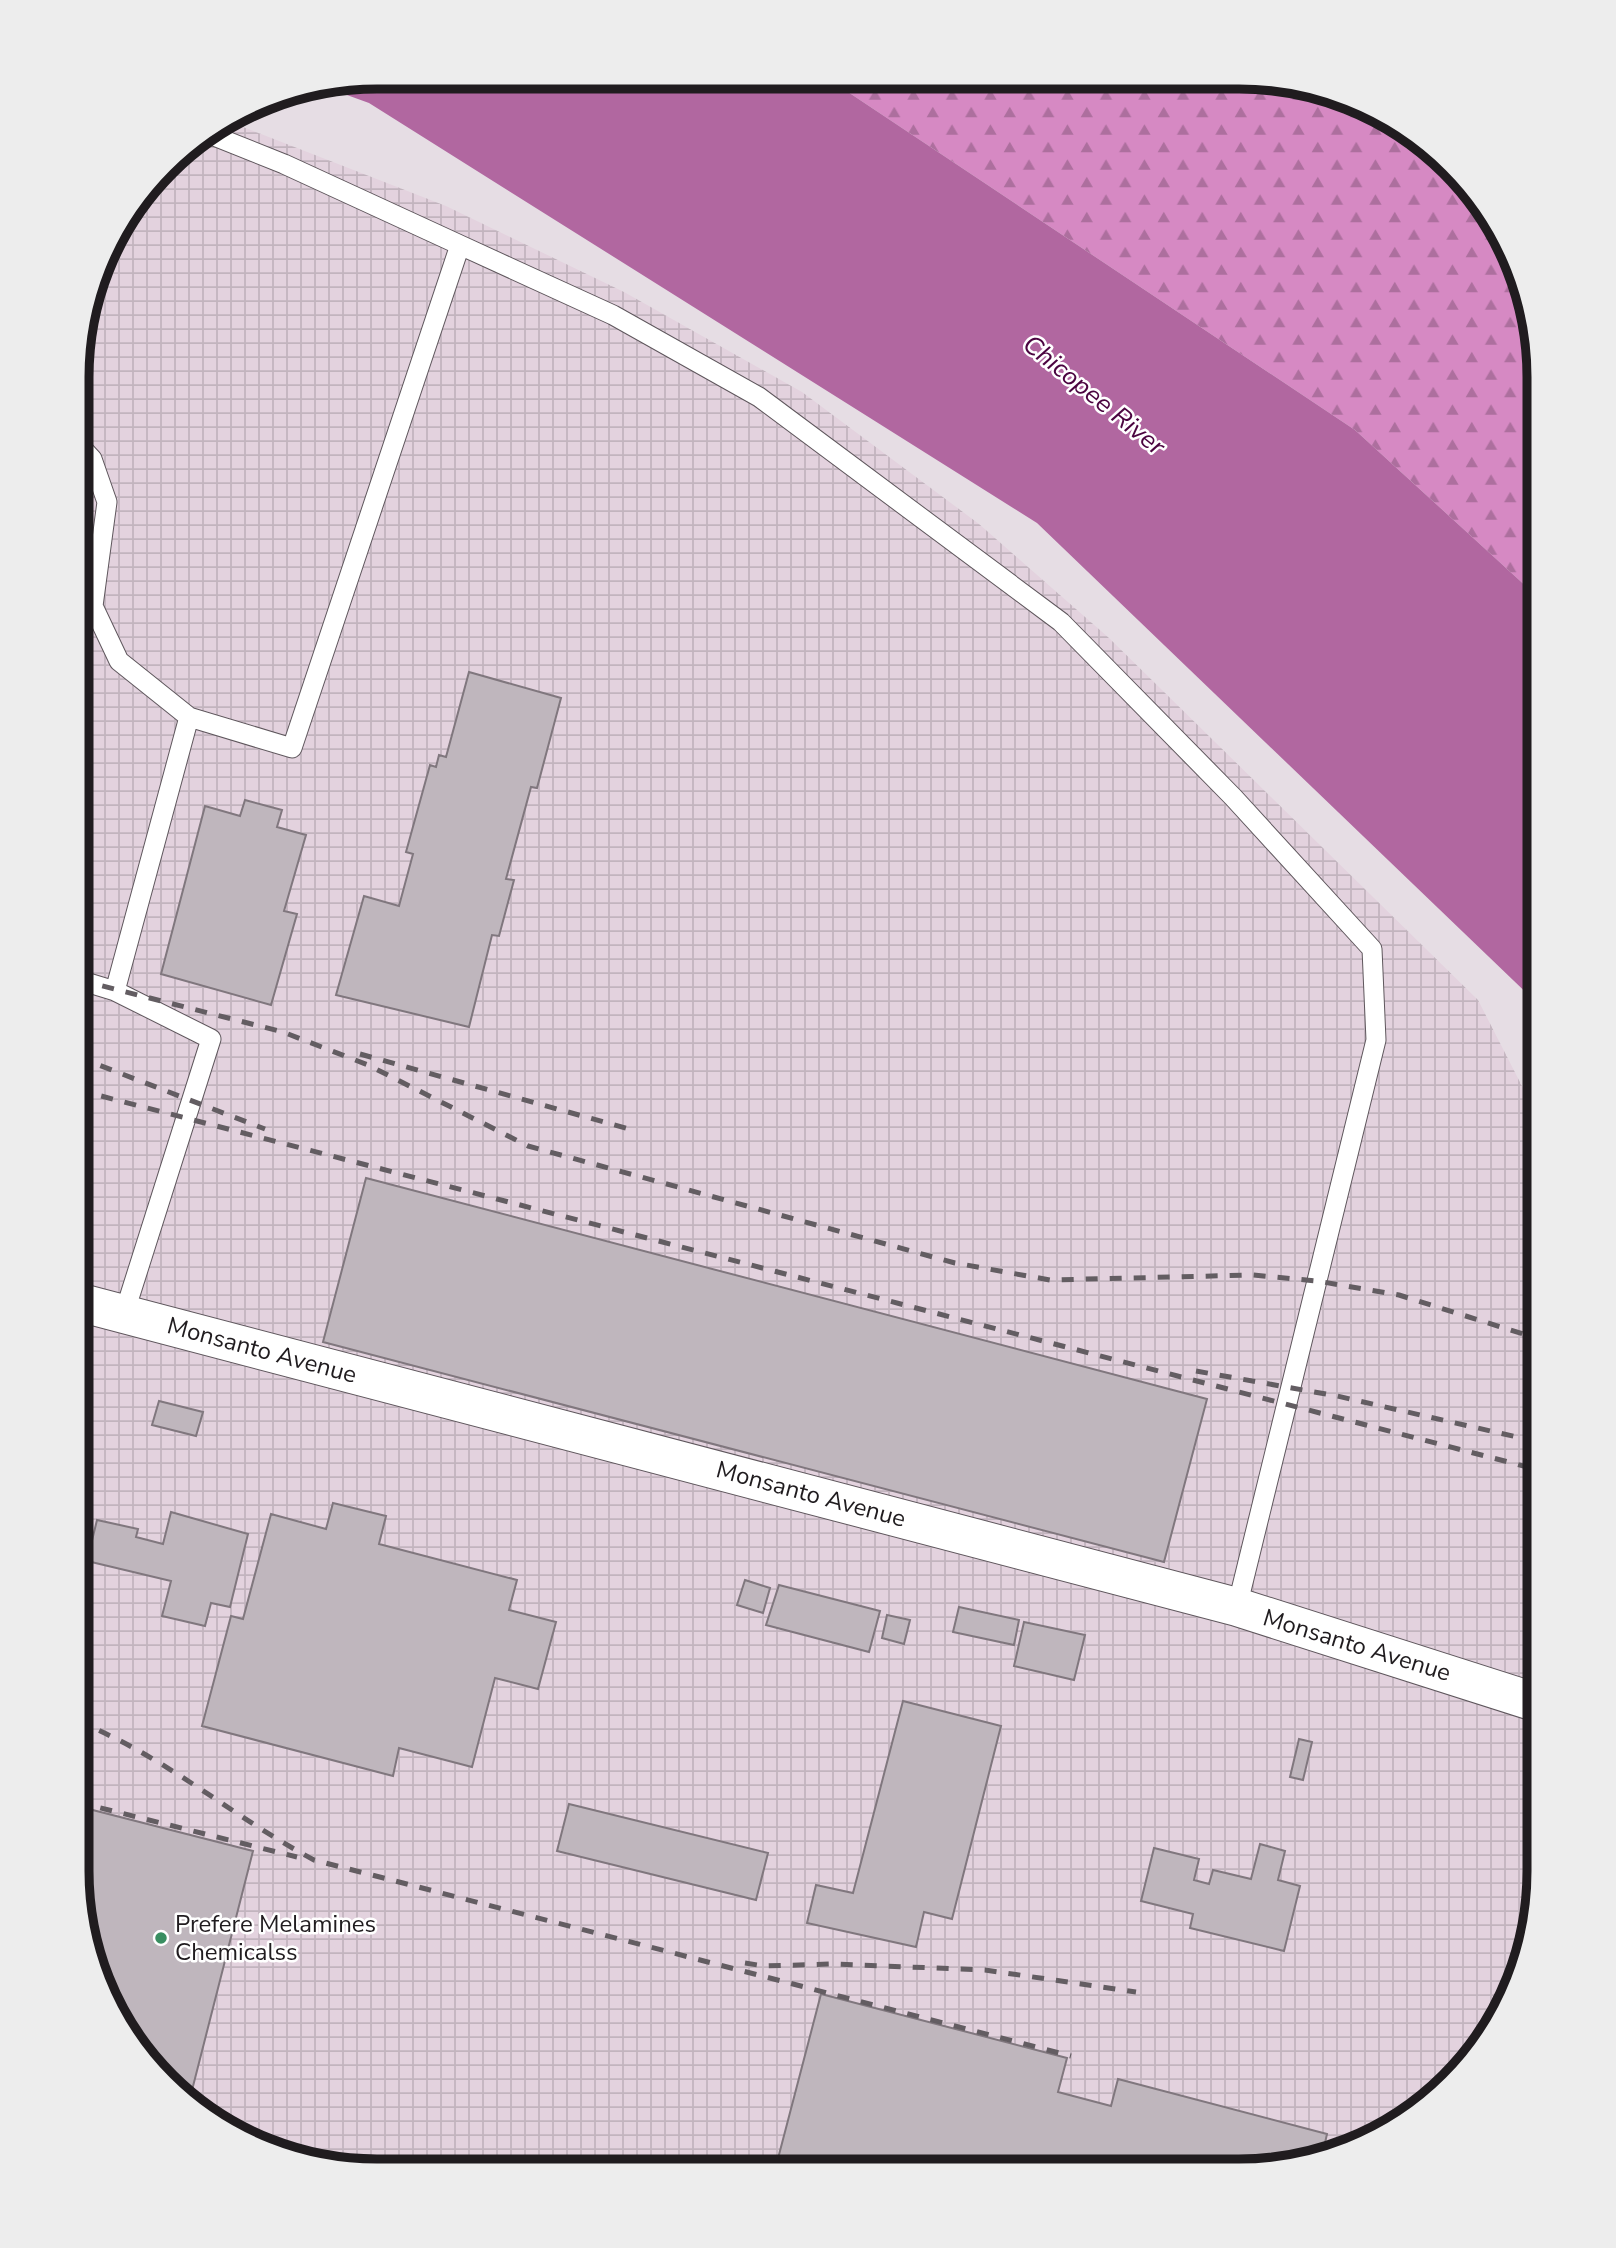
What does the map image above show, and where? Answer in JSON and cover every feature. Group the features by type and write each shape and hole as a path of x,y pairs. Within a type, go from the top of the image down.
{"street":[{"name":"Monsanto Avenue","path":"89,1305 1237,1607 1527,1699"}],"lane":[{"path":"218,138 284,164 613,315 759,397 885,488 1061,622 1233,797 1371,950 1376,1040 1237,1607"},
{"path":"89,456 107,502 93,606 119,661 189,717 292,748 460,245"},
{"path":"115,990 189,717"},
{"path":"89,983 115,990 211,1039 124,1314"}],"shaded area":[{"path":"238,125 446,206 624,292 802,392 979,524 1109,638 1478,1000 1527,1092 1527,1871 1524,1909 1511,1964 1488,2015 1443,2075 1399,2110 1349,2137 1314,2149 1239,2159 358,2158 302,2149 267,2137 233,2120 173,2075 138,2031 111,1981 99,1946 89,1871 89,377 99,302 111,267 128,233 173,173 217,138"}],"green space":[{"path":"844,89 1258,90 1295,95 1332,105 1366,119 1399,138 1443,173 1478,217 1505,267 1517,302 1527,377 1527,587 1355,430"}],"water":[{"name":"Chicopee River","path":"377,89 844,89 1355,430 1527,587 1527,993 1037,523 369,103 339,92"}],"building":[{"path":"469,672 561,698 537,788 531,787 506,879 514,880 499,936 492,935 469,1027 336,995 364,896 399,906 413,854 406,852 430,765 436,767 439,755 446,757"},
{"path":"245,800 282,810 277,827 306,835 284,911 297,914 271,1005 161,974 205,806 240,816"},
{"path":"366,1178 1207,1399 1164,1562 323,1342"},
{"path":"159,1401 203,1412 196,1436 152,1425"},
{"path":"333,1503 386,1516 379,1544 517,1580 509,1610 556,1622 538,1689 495,1678 472,1767 399,1748 393,1776 202,1726 231,1616 243,1619 271,1514 326,1529"},
{"path":"171,1512 248,1534 230,1607 211,1603 205,1626 162,1616 171,1581 89,1561 97,1520 138,1529 136,1537 163,1544"},
{"path":"745,1580 770,1588 763,1613 737,1605"},
{"path":"779,1585 880,1611 869,1652 766,1625"},
{"path":"959,1607 1019,1620 1014,1645 953,1632"},
{"path":"887,1615 910,1620 904,1644 882,1638"},
{"path":"1024,1622 1085,1635 1074,1680 1014,1666"},
{"path":"903,1701 1001,1726 952,1919 924,1912 916,1947 807,1923 816,1885 853,1893"},
{"path":"1299,1739 1312,1742 1303,1780 1290,1777"},
{"path":"569,1804 768,1853 756,1900 557,1851"},
{"name":"Prefere Melamines Chemicalss","path":"89,1809 253,1851 192,2091 173,2075 149,2046 128,2015 111,1981 99,1946 92,1909"},
{"path":"1260,1844 1285,1851 1278,1880 1300,1886 1284,1951 1190,1928 1193,1914 1141,1901 1154,1848 1199,1859 1194,1880 1209,1884 1213,1870 1251,1879"},
{"path":"821,1994 1067,2058 1058,2092 1111,2106 1118,2079 1327,2134 1324,2146 1314,2149 1239,2159 778,2159"}],"railway":[{"path":"89,983 283,1032 368,1065 528,1146 955,1263 1050,1280 1253,1275 1317,1281 1399,1295 1527,1335"},
{"path":"360,1054 629,1129"},
{"path":"89,1061 265,1129"},
{"path":"89,1093 1527,1467"},
{"path":"1196,1371 1337,1396 1527,1439"},
{"path":"89,1726 170,1769 314,1860 1071,2056"},
{"path":"89,1805 297,1857"},
{"path":"745,1963 764,1966 833,1964 985,1970 1136,1992"}],"place":[{"name":"Prefere Melamines Chemicalss","path":"161,1938"}]}
